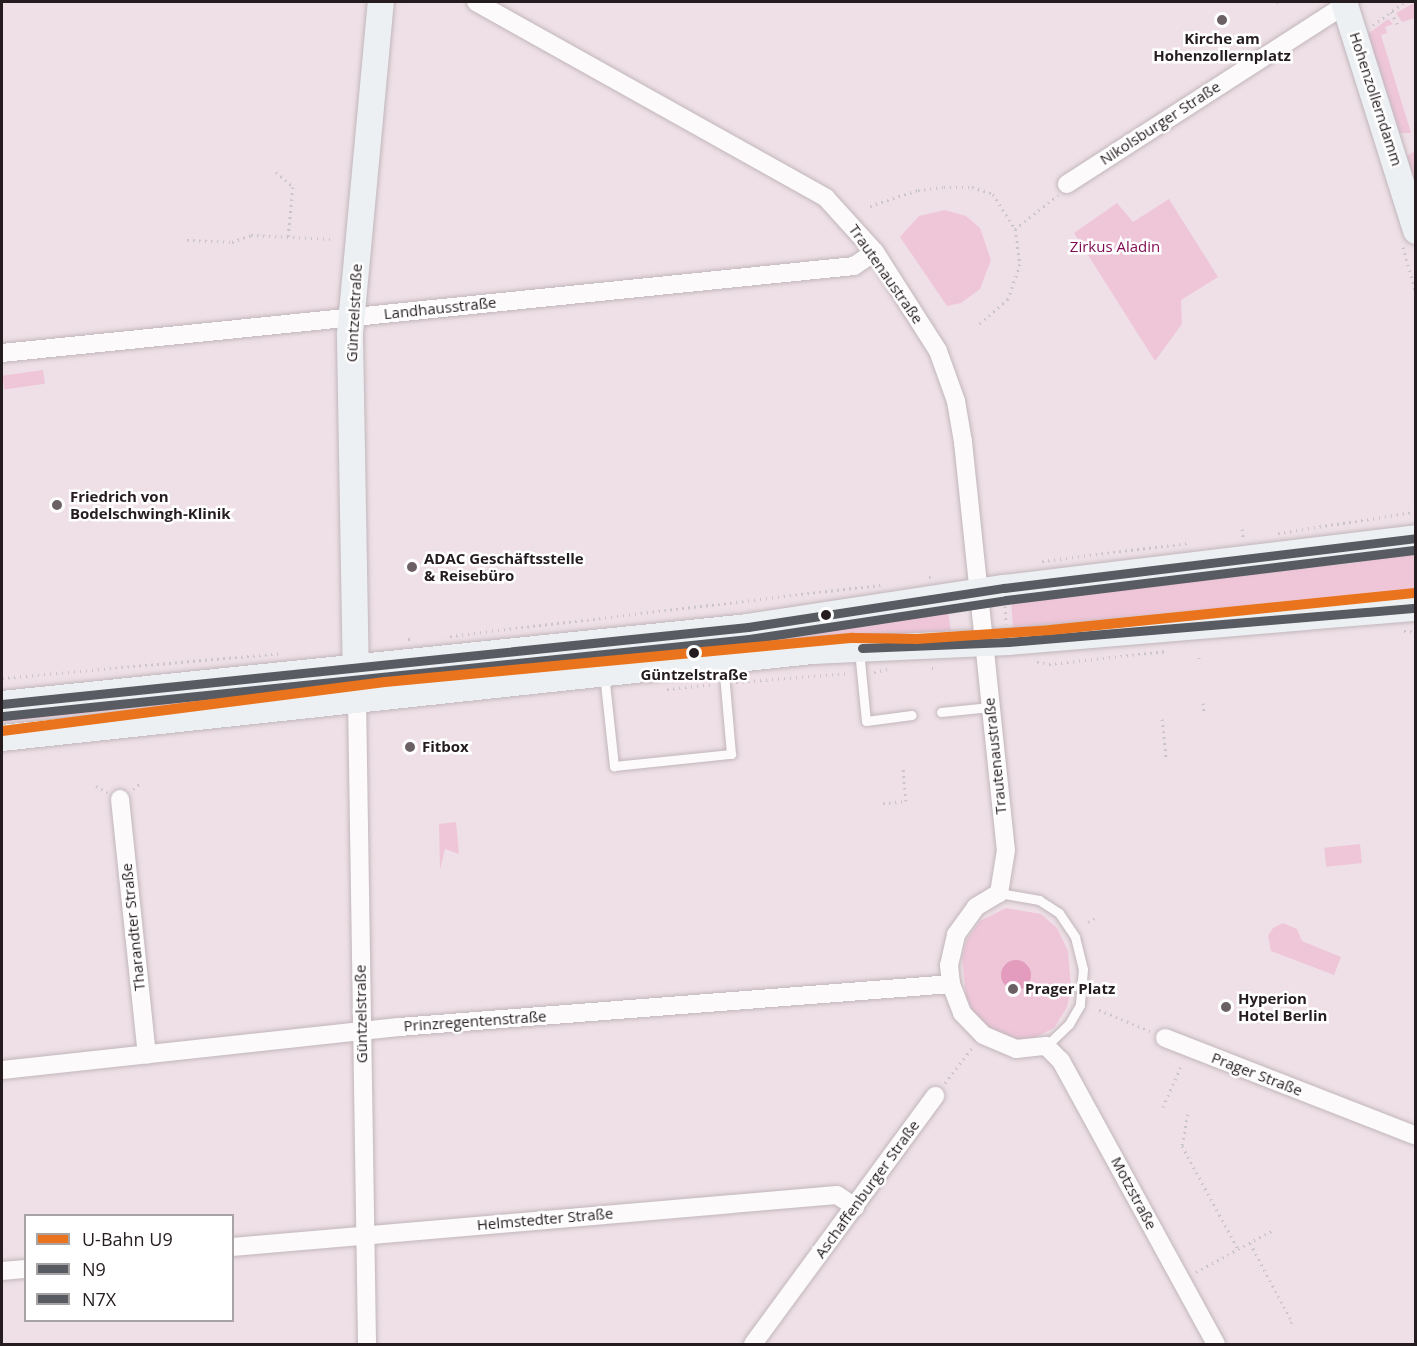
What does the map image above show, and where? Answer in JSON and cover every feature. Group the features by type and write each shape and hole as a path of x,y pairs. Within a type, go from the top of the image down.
{"main road":[{"name":"Güntzelstraße","path":"357,698 351,317 381,2"},
{"name":"Hohenzollerndamm","path":"1346,2 1416,231"},
{"path":"2,704 356,666 442,648 748,627 978,592 1416,538"},
{"path":"2,738 446,688 723,660 858,648 984,643 1416,608"},
{"path":"442,648 446,688"}],"street":[{"name":"Trautenaustraße","path":"476,2 800,181 842,214 875,252 907,298 951,383 963,442 1006,850 999,893"},
{"name":"Nikolsburger Straße","path":"1067,184 1346,2"},
{"name":"Landhausstraße","path":"2,352 854,266 875,252"},
{"name":"Güntzelstraße","path":"357,698 367,1344"},
{"name":"Tharandter Straße","path":"120,799 147,1055"},
{"path":"999,893 976,907 959,929 949,965 951,984 963,1013 983,1035 1016,1049 1046,1046"},
{"name":"Prinzregentenstraße","path":"2,1070 362,1032 951,984"},
{"name":"Prager Straße","path":"1165,1038 1416,1136"},
{"name":"Motzstraße","path":"1046,1046 1082,1096 1216,1344"},
{"name":"Aschaffenburger Straße","path":"753,1344 935,1096"},
{"name":"Helmstedter Straße","path":"234,1247 364,1233 837,1196 855,1207"},
{"path":"2,1271 24,1269"}],"lane":[{"path":"858,648 866,721 912,715"},
{"path":"603,672 614,766 638,764 731,754 723,660"},
{"path":"941,712 990,707"},
{"path":"999,893 1040,900 1059,914 1076,937 1083,969 1080,1005 1069,1024 1046,1046"}],"path":[{"path":"1367,29 1405,2"},
{"path":"1391,12 1398,25"},
{"path":"276,172 293,187 288,237"},
{"path":"870,206 918,190 972,187 993,194 1015,229 1019,247 1016,281 1008,299 977,326"},
{"path":"1015,229 1053,201"},
{"path":"187,240 232,242 252,235 330,239"},
{"path":"1267,536 1295,528 1416,512"},
{"path":"1242,529 1243,538"},
{"path":"926,583 933,582"},
{"path":"442,648 465,633 890,584"},
{"path":"1005,601 1007,628"},
{"path":"2,678 283,653"},
{"path":"1198,657 1199,662"},
{"path":"1203,703 1204,714"},
{"path":"1162,719 1166,758"},
{"path":"883,804 906,801 903,767"},
{"path":"1088,922 1095,918"},
{"path":"1099,1010 1165,1038"},
{"path":"935,1096 983,1035"},
{"path":"1163,1107 1181,1066"},
{"path":"1188,1114 1182,1146 1238,1249"},
{"path":"1181,1280 1274,1230"},
{"path":"1250,1243 1292,1322 1289,1324"}],"green space":[{"path":"1416,2 1415,18 1402,22 1396,13"},
{"path":"1388,19 1393,24 1385,27 1387,33 1381,35 1411,133 1400,133 1368,34"},
{"path":"1415,151 1415,186 1407,156"},
{"name":"Zirkus Aladin","path":"1169,199 1218,277 1181,300 1182,324 1155,361 1074,233 1117,203 1133,222"},
{"path":"945,210 966,216 980,228 991,260 980,289 961,303 947,306 900,237 919,216"},
{"path":"43,370 45,384 4,390 2,376"},
{"path":"1415,552 1415,593 1286,601 1013,628 1011,600 1354,563"},
{"path":"948,610 951,632 784,641 453,673 454,670 783,635"},
{"path":"431,672 432,677 386,681 386,674"},
{"path":"324,681 324,688 2,722 2,717"},
{"path":"456,822 459,854 445,849 440,870 439,824"},
{"path":"1360,844 1362,863 1326,867 1324,848"},
{"path":"1006,908 1041,914 1057,928 1068,951 1071,988 1067,1007 1054,1028 1034,1038 1017,1040 993,1033 974,1015 966,996 962,957 967,939 980,921"},
{"path":"1283,923 1297,929 1302,941 1341,957 1334,975 1271,951 1268,936 1273,928"}],"shaded area":[{"path":"1016,960 1026,965 1031,975 1026,985 1016,990 1006,985 1001,975 1006,965"}],"metro line":[{"name":"U9","path":"2,731 385,682 853,638 916,639 1050,630 1416,593"}],"transit line":[{"name":"N9","path":"2,704 748,627 1004,588 1416,538"},
{"name":"N7X","path":"3,716 749,639 1006,600 1416,550"},
{"name":"N9","path":"862,648 1008,642 1416,608"}],"place":[{"name":"Kirche am Hohenzollernplatz","path":"1222,20"},
{"name":"Friedrich von Bodelschwingh-Klinik","path":"57,505"},
{"name":"ADAC Geschäftsstelle & Reisebüro","path":"412,567"},
{"name":"Güntzelstraße","path":"694,653"},
{"name":"Fitbox","path":"410,747"},
{"name":"Prager Platz","path":"1013,989"},
{"name":"Hyperion Hotel Berlin","path":"1226,1007"}]}
